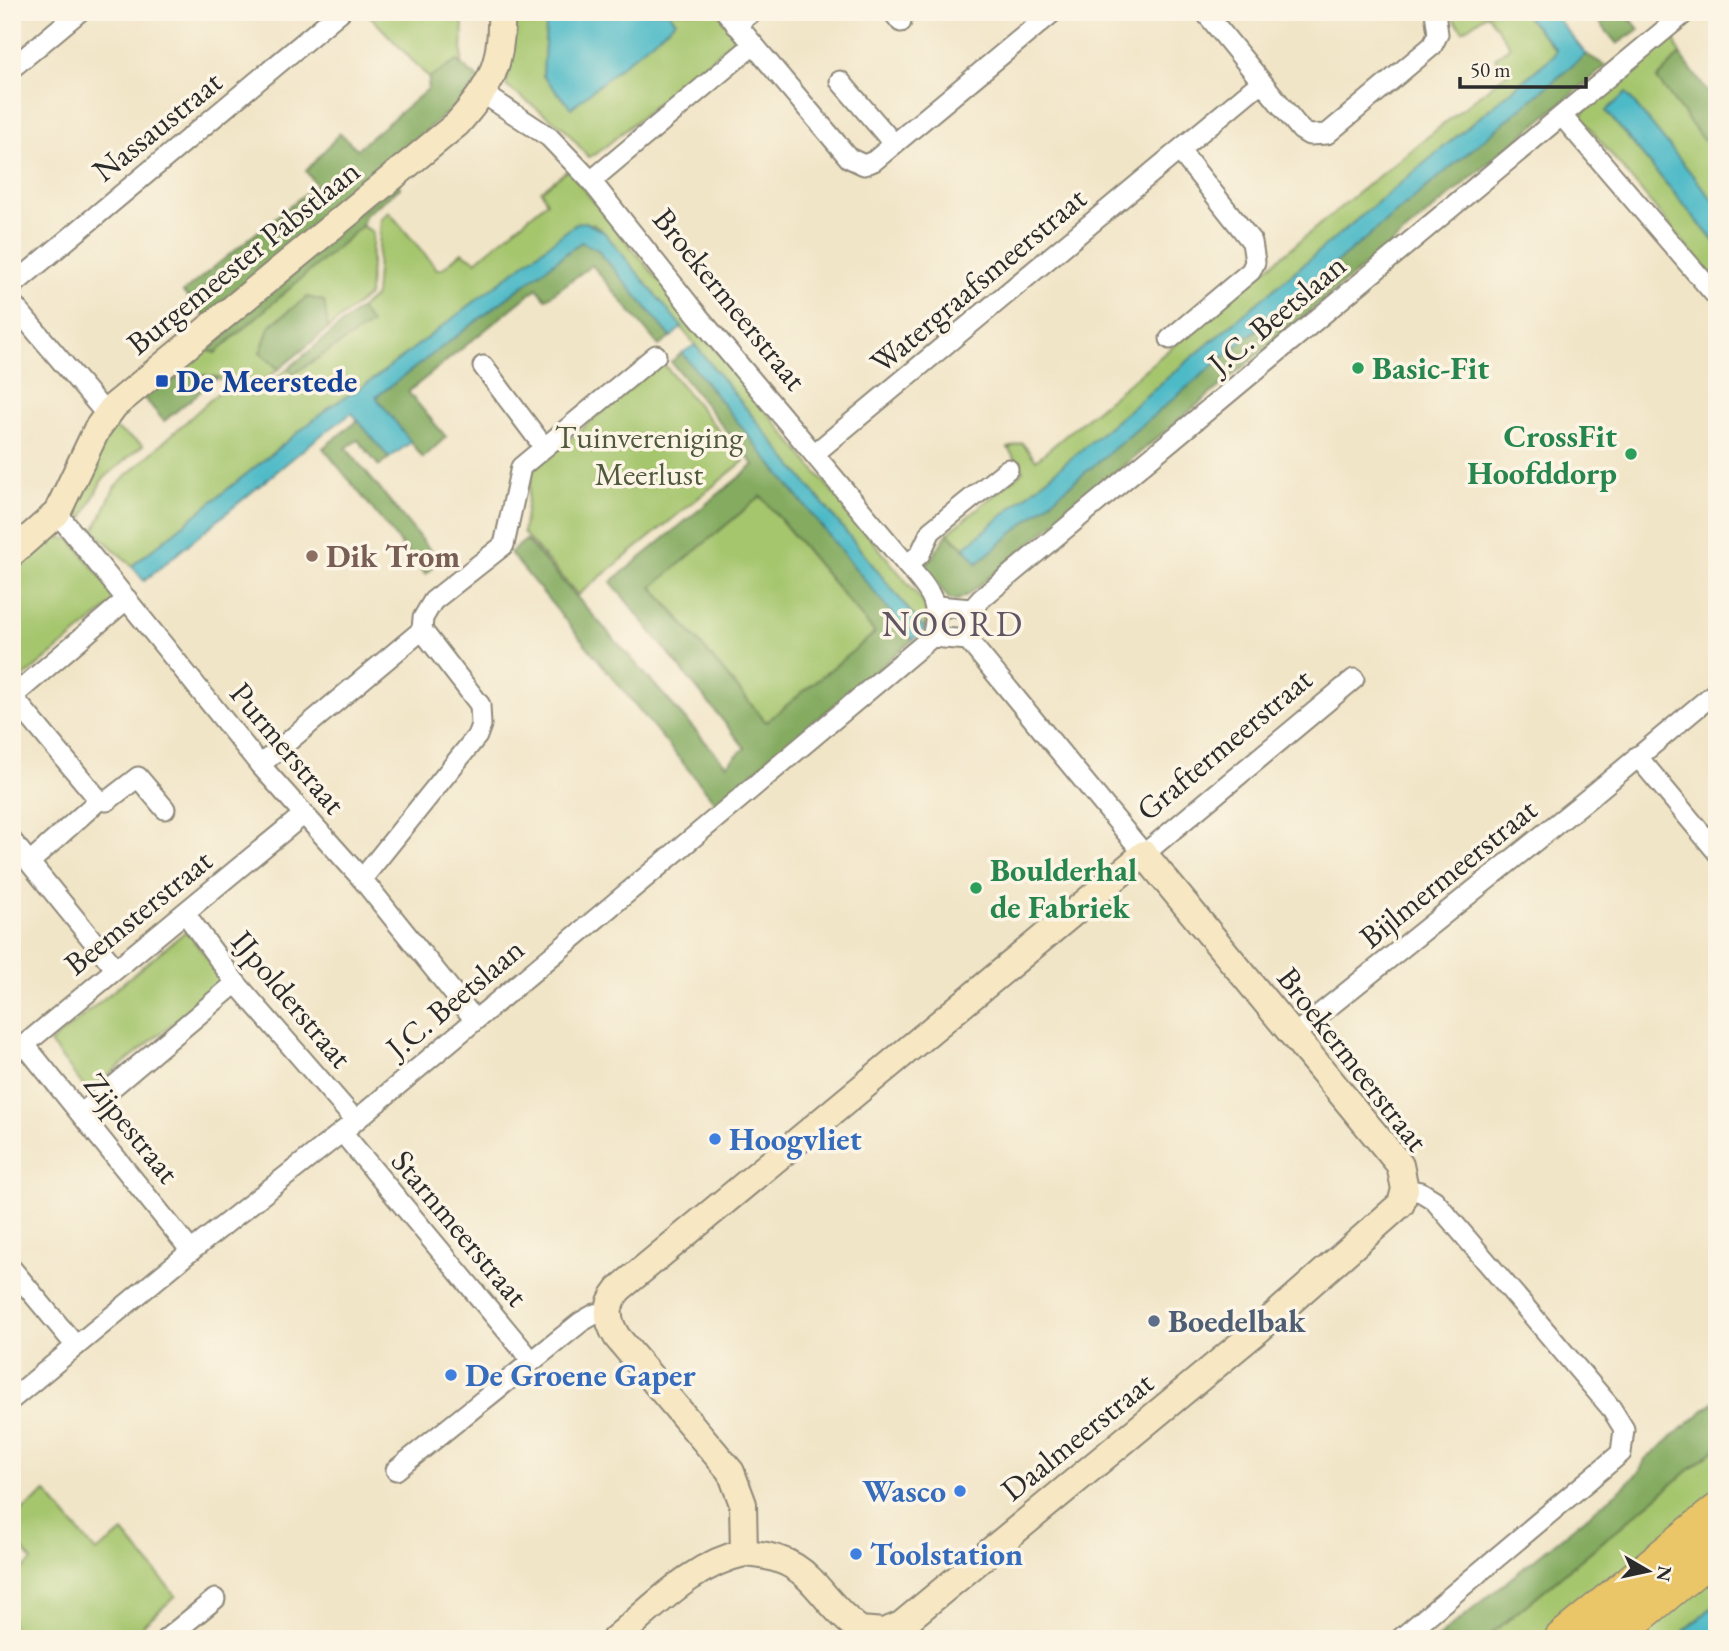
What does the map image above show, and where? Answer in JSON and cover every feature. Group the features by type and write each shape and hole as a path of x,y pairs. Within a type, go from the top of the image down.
{"highway":[{"path":"1562,1639 1717,1512"},
{"path":"1611,1639 1717,1551"}],"street":[{"path":"12,68 79,12"},
{"name":"Nassaustraat","path":"12,286 340,12"},
{"name":"Burgemeester Pabstlaan","path":"12,553 57,513 107,415 457,124 484,94 500,50 501,12"},
{"path":"752,12 731,19 849,158 864,165 894,144 1053,12"},
{"path":"1205,12 1301,130 1318,137 1327,134 1432,46 1438,34 1435,12"},
{"name":"J.C. Beetslaan","path":"972,609 1686,12"},
{"path":"591,181 752,46"},
{"path":"840,81 894,144"},
{"name":"Watergraafsmeerstraat","path":"814,454 1261,82"},
{"name":"Broekermeerstraat","path":"484,94 549,137 591,181 698,316 908,565 931,594 936,606"},
{"path":"1562,116 1717,297"},
{"path":"1170,339 1251,271 1256,251 1252,242 1180,151"},
{"path":"12,303 107,415"},
{"path":"362,879 477,736 481,725 480,705 422,630 423,618 433,601 504,545 521,467 656,355"},
{"path":"483,366 544,447"},
{"path":"908,565 920,554 931,531 1008,469"},
{"name":"Purmerstraat","path":"57,513 260,765 362,879 475,1020"},
{"path":"127,598 13,697 99,800 107,801 138,777 165,809"},
{"path":"936,606 972,609 968,640 932,637 936,606"},
{"path":"260,765 422,630"},
{"name":"J.C. Beetslaan","path":"12,1399 191,1251 349,1126 932,637"},
{"name":"Broekermeerstraat","path":"968,640 1295,1034 1400,1165 1405,1189 1421,1192 1434,1200 1611,1408 1624,1429 1621,1453 1400,1639"},
{"name":"Graftermeerstraat","path":"607,1313 610,1301 619,1289 1354,679"},
{"name":"Bijlmermeerstraat","path":"1295,1034 1717,691"},
{"path":"1637,756 1717,852"},
{"path":"30,862 99,800"},
{"name":"Beemsterstraat","path":"18,1050 303,815"},
{"path":"12,841 115,968"},
{"name":"IJpolderstraat","path":"185,913 236,983 349,1126"},
{"path":"82,1112 236,983"},
{"name":"Zijpestraat","path":"18,1050 82,1112 191,1251"},
{"name":"Starnmeerstraat","path":"349,1126 532,1361"},
{"name":"Daalmeerstraat","path":"871,1635 901,1625 1187,1389 1393,1214 1401,1204 1405,1189"},
{"path":"12,1269 76,1346"},
{"path":"396,1470 581,1322 595,1314 607,1313 609,1324 617,1337 731,1472 743,1504 744,1553"},
{"path":"615,1639 693,1575 719,1558 744,1553 774,1555 796,1566 848,1621 871,1635"},
{"path":"166,1639 215,1599"}],"green space":[{"path":"372,12 463,12 462,63 457,61 429,78 369,15"},
{"path":"511,12 547,12 543,76 675,21 668,12 718,12 738,37 596,154 588,157 565,129 506,86 512,55"},
{"path":"1448,12 1522,12 1556,50 1554,55 965,547 948,533 1023,471 1008,448 1022,443 1036,460 1507,73 1495,58 1510,46 1487,14 1463,31"},
{"path":"1591,12 1625,12 1639,29 1617,44"},
{"path":"1673,37 1680,54 1657,79 1703,139 1717,132 1717,205 1606,111 1717,245 1717,283 1581,118 1607,89"},
{"path":"1586,54 1606,66 969,594 958,600 950,600 925,568 948,533 978,562"},
{"path":"1680,54 1717,105 1717,132 1703,140 1657,79"},
{"path":"457,61 480,80 459,103 205,317 183,292 316,185 306,171 340,133 357,149 428,89 429,78"},
{"path":"568,170 924,603 928,611 925,630 604,232 593,224 577,224 371,381 331,406 132,566 94,531 115,486 220,391 256,395 289,368 293,374 370,324 360,309 375,296 381,219 389,212 437,269 442,269 462,252 476,261 547,202 541,191"},
{"path":"398,180 400,188 365,215 362,226 215,353 197,345"},
{"path":"362,226 373,232 369,295 328,329 324,301 307,297 270,325 260,353 279,369 257,385 165,371 197,345 215,353"},
{"path":"581,242 597,249 671,337 659,346 592,265 546,299 537,288 408,392 446,437 423,458 376,397"},
{"path":"307,297 324,301 328,329 279,369 260,353 270,326"},
{"path":"360,309 371,324 293,374 289,368"},
{"path":"682,353 913,640 716,803 510,553 526,540 726,765 745,748 611,582 754,465 671,362","holes":["761,496 875,633 766,722 652,587"]},
{"name":"Tuinvereniging Meerlust","path":"662,362 744,461 578,595 523,533 532,470"},
{"path":"165,371 218,377 164,421 139,392"},
{"path":"358,420 389,458 379,466 358,440 346,448 439,561 425,574 323,448"},
{"path":"109,425 143,445 102,480 81,522 73,506"},
{"path":"761,496 875,633 766,723 652,586"},
{"path":"55,536 71,540 119,599 12,687 12,571"},
{"path":"186,931 225,981 88,1092 50,1043"},
{"path":"1717,1399 1717,1447 1485,1639 1436,1639 1621,1489 1640,1471 1645,1460"},
{"path":"1713,1450 1717,1454 1717,1500 1547,1639 1485,1639"},
{"path":"46,1492 96,1552 123,1532 176,1596 127,1639 12,1639 12,1579 32,1561 12,1535 12,1519"},
{"path":"1717,1570 1717,1603 1675,1639 1636,1639"}],"water":[{"path":"547,12 668,12 676,21 571,108 543,76"},
{"path":"1522,12 1552,12 1586,54 977,563 965,547 1554,55 1556,49"},
{"path":"1626,93 1717,205 1717,245 1606,111"},
{"path":"585,222 604,232 682,327 671,337 597,249 581,242 376,397 411,442 389,458 352,413 316,439 144,581 132,566 331,406 371,381 577,223"},
{"path":"695,345 925,630 913,640 682,353"},
{"path":"1717,1603 1717,1639 1675,1639"}],"place":[{"name":"Basic-Fit","path":"1358,368"},
{"name":"De Meerstede","path":"162,381"},
{"name":"CrossFit Hoofddorp","path":"1631,454"},
{"name":"Dik Trom","path":"312,556"},
{"name":"Boulderhal de Fabriek","path":"976,888"},
{"name":"Hoogvliet","path":"715,1139"},
{"name":"Boedelbak","path":"1154,1321"},
{"name":"De Groene Gaper","path":"451,1375"},
{"name":"Wasco","path":"960,1491"},
{"name":"Toolstation","path":"856,1554"}],"district":[{"name":"NOORD","path":"953,624"}]}
